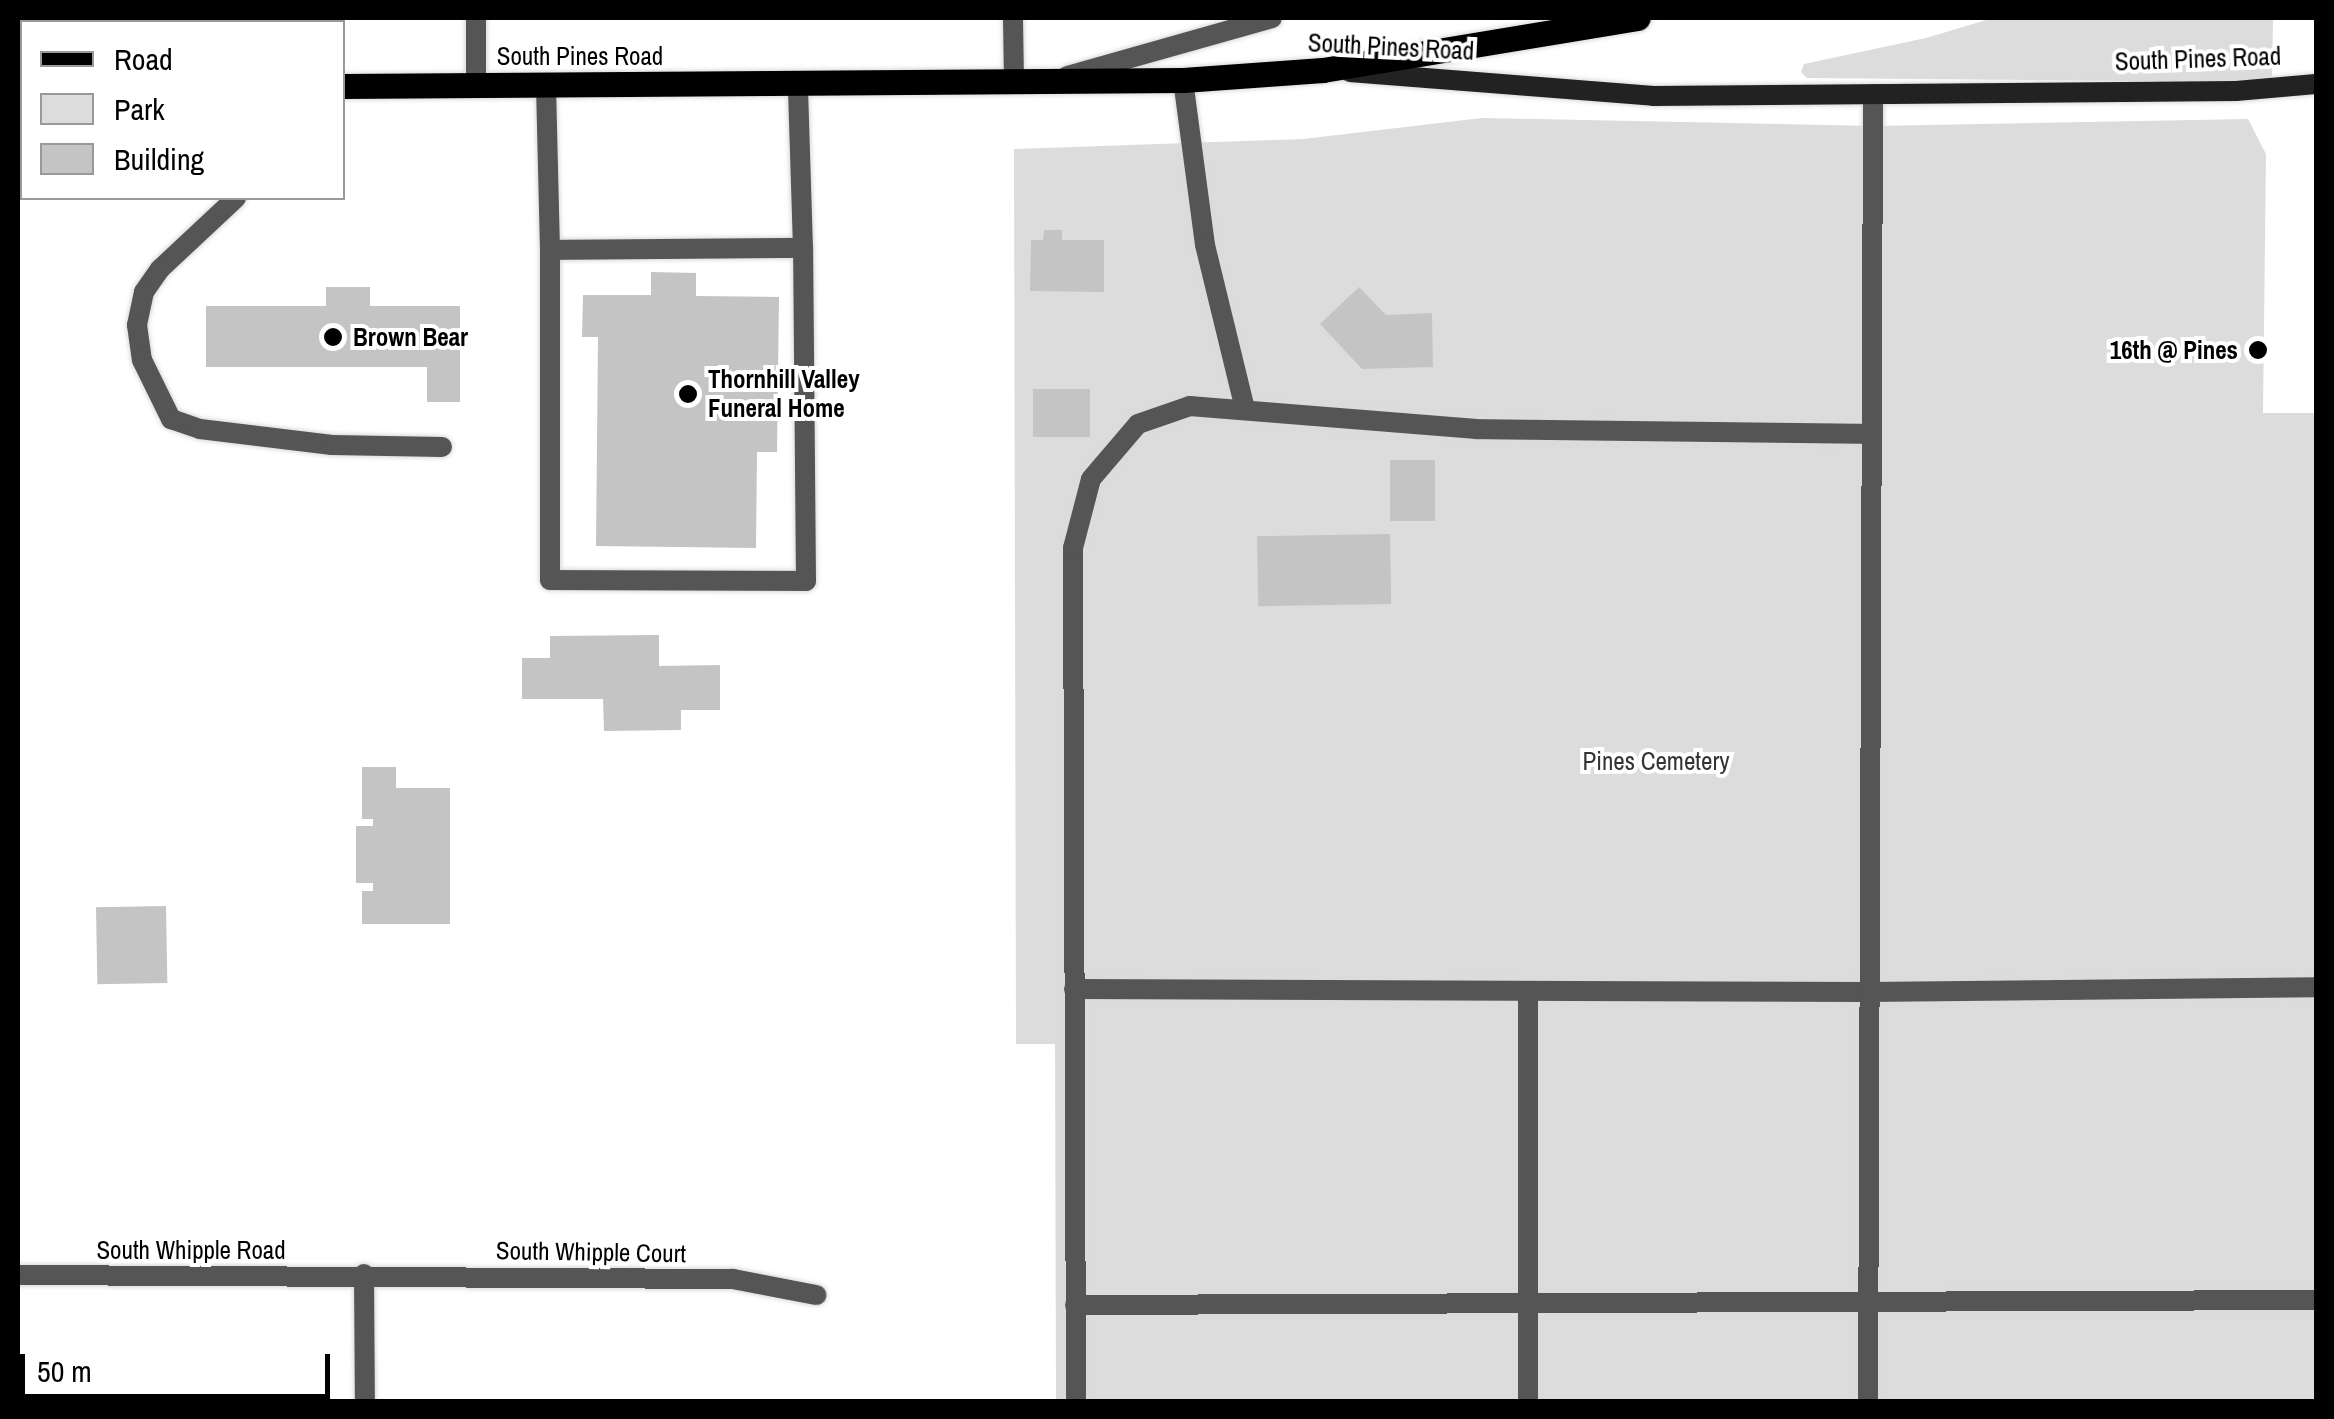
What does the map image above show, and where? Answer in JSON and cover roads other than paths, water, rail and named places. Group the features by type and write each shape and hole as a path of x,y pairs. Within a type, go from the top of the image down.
{"main road":[{"path":"1324,70 1638,18"},
{"name":"South Pines Road","path":"345,86 1024,84 1182,80 1324,70 1653,96 2236,92 2316,84"}],"street":[{"path":"476,18 476,86"},
{"path":"1013,18 1024,84 1272,18"},
{"path":"1182,80 1205,244 1245,409"},
{"path":"546,86 550,580 806,581 798,85"},
{"path":"1868,1402 1873,94"},
{"path":"234,200 160,269 144,292 137,326 142,360 171,419 200,430 332,445 442,446"},
{"path":"550,250 803,248"},
{"path":"1076,1402 1073,548 1090,478 1138,424 1190,406 1476,429 1869,434"},
{"path":"1074,989 1867,992 2316,987"},
{"path":"1528,992 1528,1402"},
{"path":"364,1274 365,1402"},
{"name":"South Whipple Road","path":"18,1275 364,1274"},
{"name":"South Whipple Court","path":"364,1274 733,1279 816,1295"},
{"path":"1076,1304 2316,1300"}],"place":[{"name":"Brown Bear","path":"333,337"},
{"name":"16th @ Pines","path":"2258,350"},
{"name":"Thornhill Valley Funeral Home","path":"688,394"}],"park label":[{"name":"Pines Cemetery","path":"1656,761"}]}
